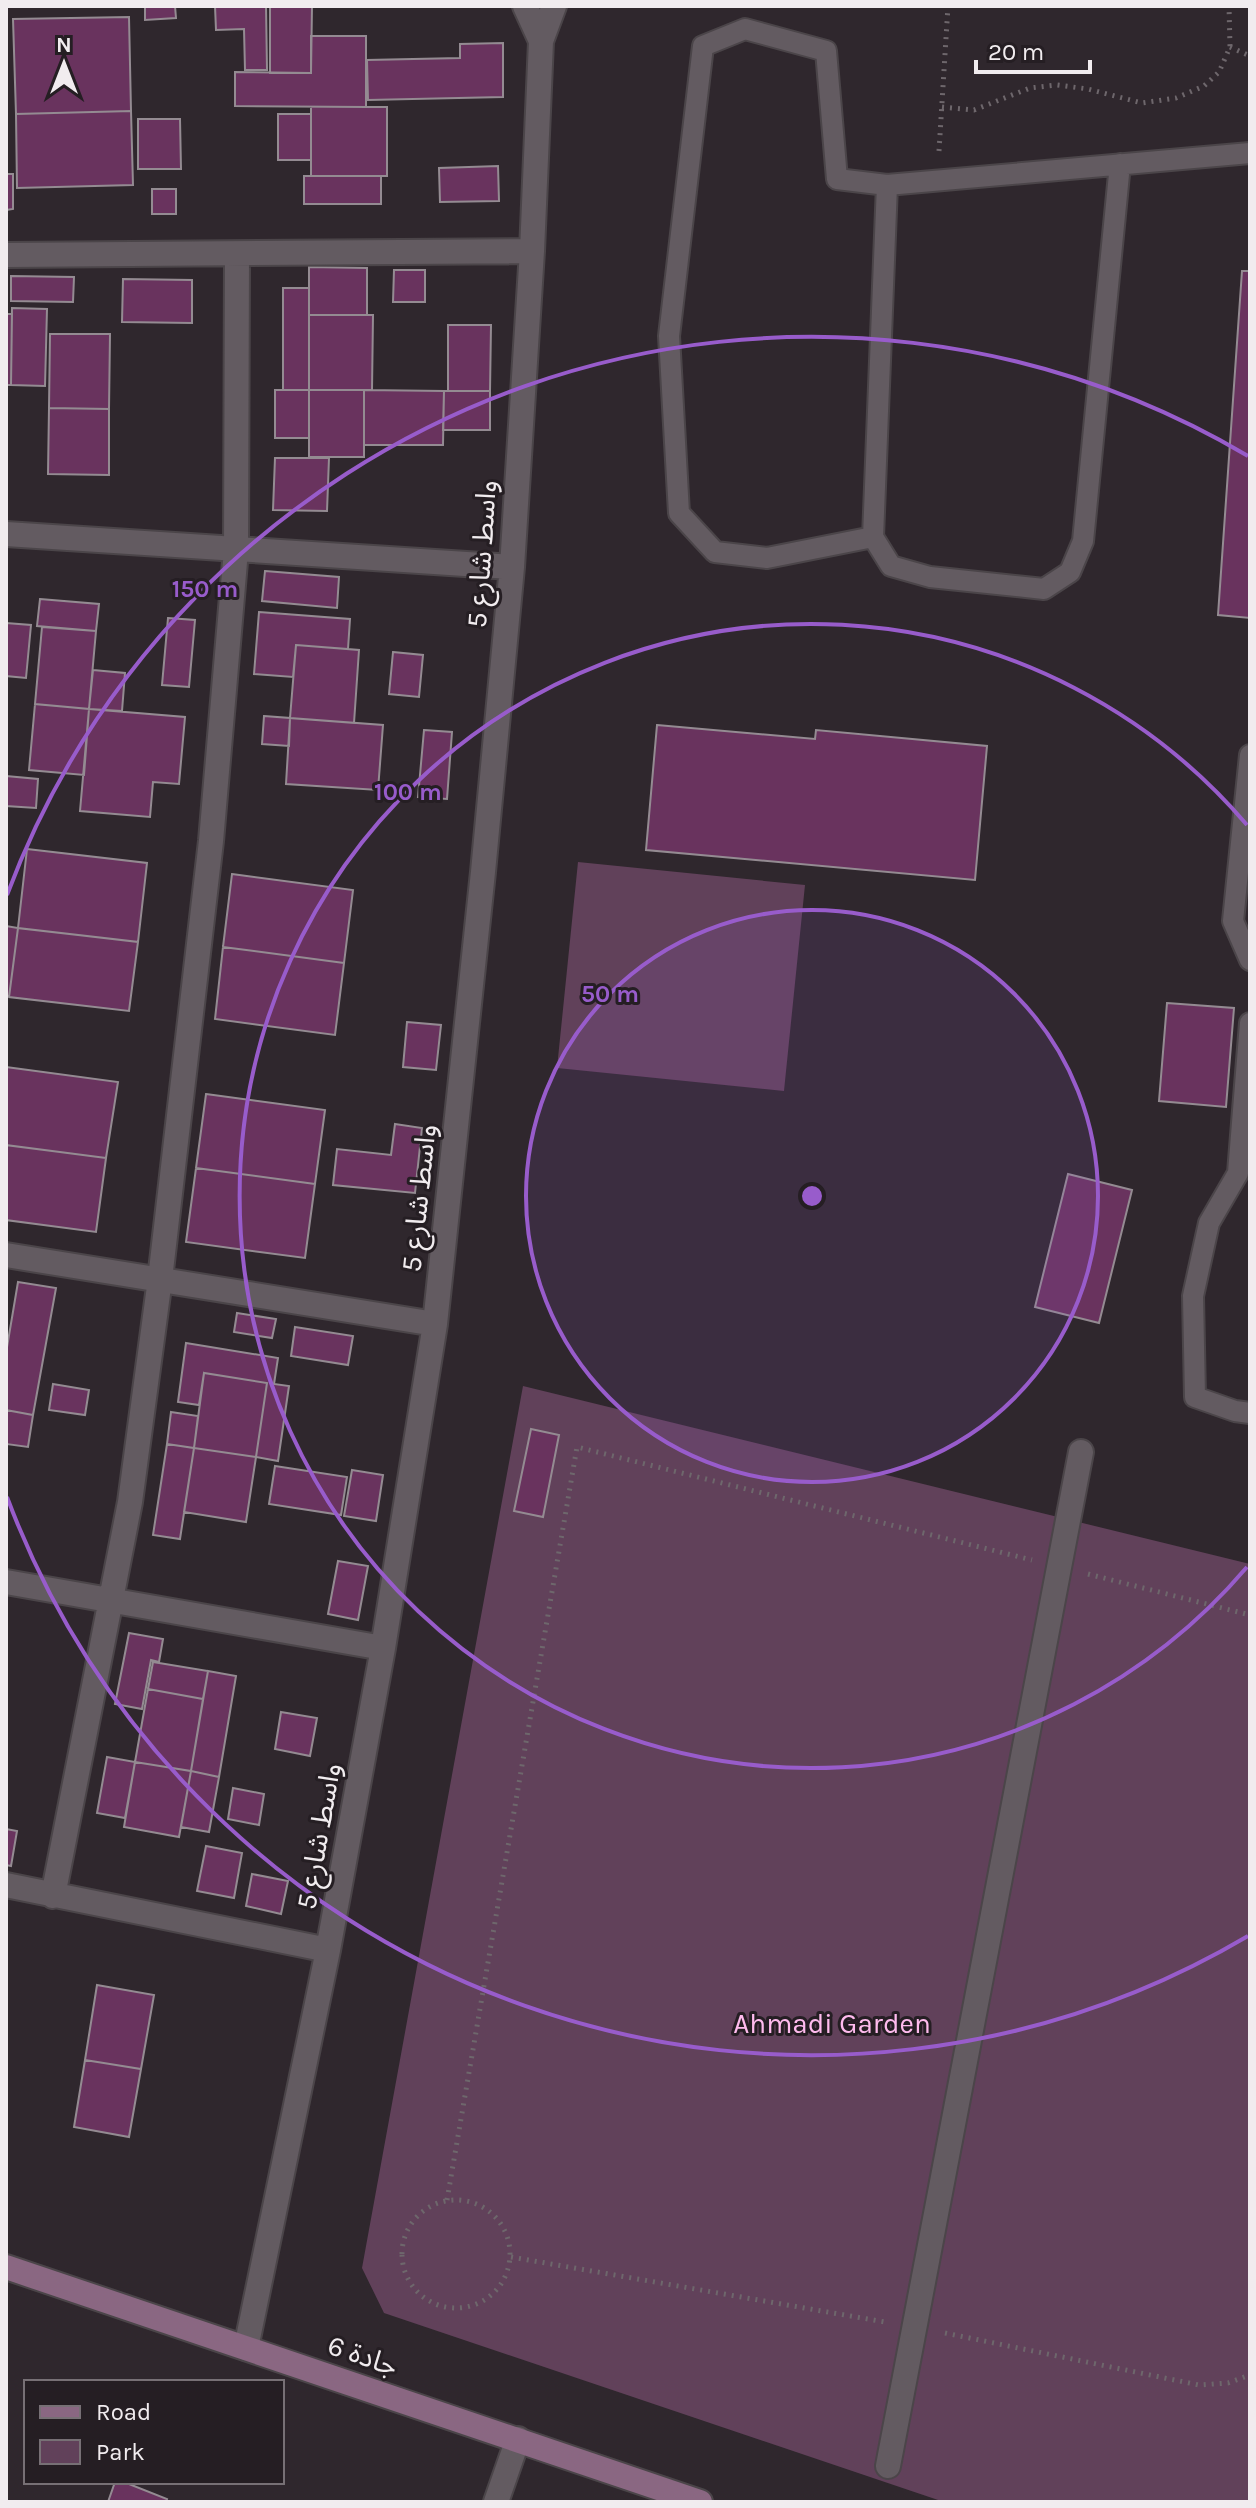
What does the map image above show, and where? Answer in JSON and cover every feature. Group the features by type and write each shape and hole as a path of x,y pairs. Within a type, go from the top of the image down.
{"main road":[{"name":"جادة 6","path":"6,2267 700,2502"}],"street":[{"name":"واسط شارع 5","path":"525,6 541,41"},
{"name":"واسط شارع 5","path":"246,2348 328,1950 383,1648 435,1324 512,567 532,251 541,41 554,6"},
{"path":"6,255 532,251"},
{"path":"53,1896 130,1502 160,1279 211,841 236,550 237,255"},
{"path":"6,534 512,567"},
{"path":"6,1255 435,1324"},
{"path":"888,2466 1081,1452"},
{"path":"6,1582 383,1648"},
{"path":"6,1885 328,1950"},
{"path":"496,2502 518,2439"}],"lane":[{"path":"873,537 767,558 715,552 679,513 669,336 703,46 745,29 826,51 837,179 887,185 1250,153"},
{"path":"887,185 873,537 891,566 930,577 1044,589 1070,572 1083,541 1120,164"},
{"path":"1250,755 1233,921 1250,960"},
{"path":"1250,1023 1238,1173 1209,1223 1193,1296 1195,1397 1250,1413"}],"path":[{"path":"937,180 948,6"},
{"path":"942,107 974,110 1030,88 1057,85 1088,89 1142,103 1176,98 1204,86 1219,72 1230,47 1229,6"},
{"path":"1230,47 1250,56"},
{"path":"447,2200 577,1447 1250,1615"},
{"path":"447,2200 472,2201 493,2213 507,2233 511,2257 504,2281 488,2299 465,2308 440,2307 418,2295 405,2275 401,2251 407,2227 424,2209 447,2200"}],"green space":[{"path":"578,862 805,885 784,1091 557,1068"},
{"name":"Ahmadi Garden","path":"523,1386 1250,1564 1250,2502 944,2502 384,2313 362,2268"}],"building":[{"path":"145,6 175,6 176,18 145,20"},
{"path":"215,6 266,6 267,70 245,70 244,29 216,30"},
{"path":"270,6 312,6 311,73 270,73"},
{"path":"129,17 131,111 16,114 13,19"},
{"path":"311,36 366,36 366,107 235,106 235,72 311,73"},
{"path":"503,43 503,97 368,100 367,60 460,58 460,44"},
{"path":"311,107 387,107 387,176 311,176"},
{"path":"131,111 133,185 17,188 16,114"},
{"path":"278,114 311,114 311,160 278,160"},
{"path":"138,119 180,119 181,169 138,169"},
{"path":"498,166 499,201 440,202 439,168"},
{"path":"6,174 13,174 13,209 6,210"},
{"path":"304,176 381,176 381,204 304,204"},
{"path":"152,189 176,189 176,214 152,214"},
{"path":"309,267 367,268 367,315 309,315"},
{"path":"394,270 425,270 425,302 393,302"},
{"path":"1242,271 1250,271 1250,618 1218,615"},
{"path":"11,276 74,277 73,302 11,301"},
{"path":"123,279 192,280 192,323 122,322"},
{"path":"283,288 309,288 309,390 283,390"},
{"path":"12,308 47,309 45,386 11,385"},
{"path":"6,314 12,314 11,385 6,385"},
{"path":"309,315 373,315 372,390 309,390"},
{"path":"448,325 491,325 490,391 448,391"},
{"path":"50,334 110,334 109,409 49,408"},
{"path":"275,390 309,390 309,438 275,438"},
{"path":"309,390 364,390 364,457 309,457"},
{"path":"364,390 444,391 443,445 364,445"},
{"path":"444,391 490,391 490,430 443,430"},
{"path":"49,408 109,409 109,475 48,474"},
{"path":"275,458 329,458 327,511 273,510"},
{"path":"265,571 339,577 337,608 262,601"},
{"path":"40,599 99,604 96,631 37,626"},
{"path":"259,612 350,619 348,649 296,645 293,677 254,674"},
{"path":"168,618 195,620 189,687 162,685"},
{"path":"6,623 31,625 26,678 6,676"},
{"path":"42,627 96,631 89,709 35,704"},
{"path":"296,645 359,650 354,723 290,718"},
{"path":"393,652 423,655 419,697 389,694"},
{"path":"93,670 125,673 122,711 89,709"},
{"path":"35,704 89,709 84,775 29,770"},
{"path":"89,709 185,717 179,784 153,782 150,817 80,811"},
{"path":"264,716 290,718 289,746 262,744"},
{"path":"290,718 383,725 378,790 286,784"},
{"path":"657,725 815,739 816,730 987,746 975,880 646,850"},
{"path":"424,730 452,732 447,799 418,797"},
{"path":"6,776 38,779 36,808 6,806"},
{"path":"27,849 147,863 138,942 18,928"},
{"path":"232,874 353,890 344,963 223,947"},
{"path":"6,926 18,928 9,997 6,996"},
{"path":"18,928 138,942 129,1011 9,997"},
{"path":"223,947 344,963 335,1035 215,1019"},
{"path":"1167,1003 1234,1008 1226,1107 1159,1101"},
{"path":"407,1022 441,1025 436,1070 403,1067"},
{"path":"6,1067 118,1082 106,1158 6,1145"},
{"path":"206,1094 325,1110 315,1184 196,1168"},
{"path":"395,1124 422,1128 415,1193 333,1185 337,1149 391,1155"},
{"path":"6,1145 106,1158 96,1232 6,1220"},
{"path":"196,1168 315,1184 305,1258 186,1242"},
{"path":"1068,1174 1132,1190 1099,1323 1035,1307"},
{"path":"18,1282 56,1288 33,1415 6,1410 6,1353"},
{"path":"237,1313 276,1319 272,1338 234,1332"},
{"path":"295,1327 353,1336 348,1365 291,1356"},
{"path":"186,1343 278,1358 274,1384 289,1386 278,1461 256,1457 267,1383 204,1373 199,1405 178,1402"},
{"path":"204,1373 267,1383 256,1457 194,1448"},
{"path":"53,1384 89,1390 85,1415 49,1410"},
{"path":"6,1410 33,1415 28,1447 6,1444"},
{"path":"171,1412 198,1416 194,1448 167,1444"},
{"path":"531,1429 559,1435 543,1517 514,1511"},
{"path":"167,1444 194,1448 180,1539 153,1535"},
{"path":"194,1448 256,1457 246,1522 184,1512"},
{"path":"275,1466 347,1477 341,1515 269,1504"},
{"path":"352,1470 383,1475 376,1521 344,1516"},
{"path":"338,1561 368,1566 358,1620 328,1614"},
{"path":"129,1633 163,1639 159,1662 151,1660 142,1709 115,1704"},
{"path":"153,1662 208,1671 203,1699 148,1689"},
{"path":"208,1671 236,1676 219,1777 191,1771"},
{"path":"148,1689 203,1699 191,1771 135,1762"},
{"path":"281,1712 317,1718 310,1756 275,1749"},
{"path":"107,1757 135,1762 125,1818 97,1813"},
{"path":"135,1762 191,1771 179,1837 124,1827"},
{"path":"191,1771 219,1777 209,1832 181,1827"},
{"path":"233,1788 264,1794 259,1825 228,1819"},
{"path":"6,1829 17,1831 11,1866 6,1865"},
{"path":"206,1846 242,1853 234,1898 197,1891"},
{"path":"252,1874 288,1881 281,1914 246,1906"},
{"path":"97,1985 154,1995 141,2069 85,2060"},
{"path":"85,2060 141,2069 129,2137 74,2127"},
{"path":"114,2484 129,2484 167,2499 166,2502 108,2502"}]}
